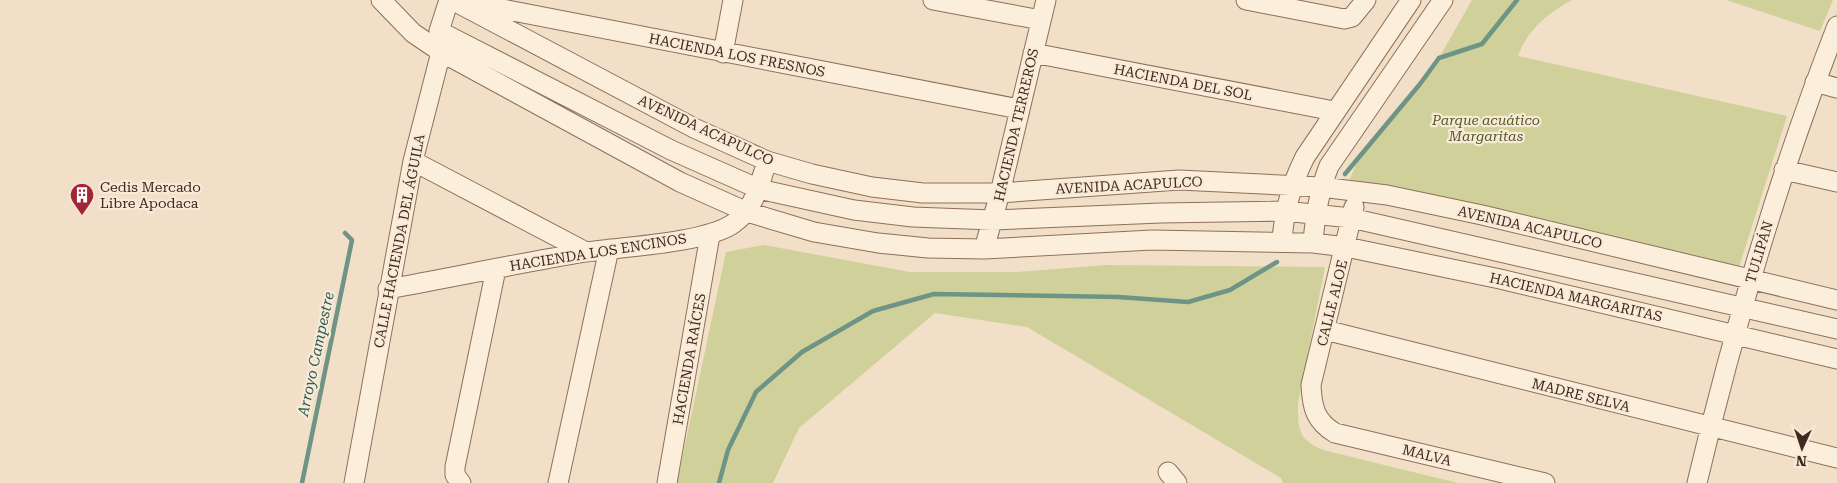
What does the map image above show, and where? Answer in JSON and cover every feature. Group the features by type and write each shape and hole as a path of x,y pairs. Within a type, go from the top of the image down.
{"street":[{"path":"381,0 413,32 441,52 680,182 746,212 814,232 878,243 928,248 984,249 1152,240 1282,241 1284,210 1292,184 1305,157 1334,111 1411,0"},
{"name":"CALLE HACIENDA DEL ÁGUILA","path":"354,483 388,289 413,161 441,52 439,31 452,0"},
{"name":"AVENIDA ACAPULCO","path":"452,0 694,128 767,161 812,174 872,187 923,193 1000,193 1179,180 1292,184 1321,187 1387,195 1482,215 1837,300"},
{"name":"HACIENDA LOS FRESNOS","path":"452,0 1019,109"},
{"path":"724,53 733,0"},
{"path":"933,0 1041,20"},
{"name":"HACIENDA TERREROS","path":"984,249 1000,193 1046,0"},
{"path":"1246,0 1344,19 1352,17 1366,0"},
{"path":"1313,243 1315,213 1321,187 1338,150 1443,0"},
{"name":"TULIPÁN","path":"1697,483 1734,334 1750,279 1784,170 1837,26"},
{"name":"AVENIDA ACAPULCO","path":"439,31 671,150 759,189 854,210 913,217 993,220 1284,210"},
{"name":"HACIENDA DEL SOL","path":"1033,53 1334,111"},
{"path":"1815,82 1837,88"},
{"path":"413,161 586,252"},
{"name":"HACIENDA LOS ENCINOS","path":"388,289 586,252 710,235 734,224 746,212 759,189 767,161"},
{"path":"1784,170 1837,182"},
{"name":"CALLE ALOE","path":"1316,415 1312,385 1346,247 1351,218 1359,192"},
{"name":"HACIENDA MARGARITAS","path":"1284,210 1351,218 1837,329"},
{"name":"HACIENDA RAÍCES","path":"668,483 710,235"},
{"name":"HACIENDA MARGARITAS","path":"1282,241 1346,247 1500,279 1837,358"},
{"path":"558,483 609,249"},
{"path":"461,483 455,475 455,467 496,269"},
{"name":"MADRE SELVA","path":"1325,330 1837,458"},
{"name":"MALVA","path":"1316,415 1324,426 1335,433 1495,478 1545,483"}],"green space":[{"name":"Parque acuático Margaritas","path":"1472,0 1572,0 1539,23 1527,38 1518,56 1787,116 1739,267 1346,188 1359,157 1420,84 1439,58"},
{"path":"1726,0 1833,0 1820,31"},
{"path":"764,245 910,272 1017,272 1107,265 1325,267 1298,403 1299,427 1304,437 1323,450 1458,483 1283,483 1281,478 1027,327 935,313 799,428 773,483 677,483 726,252"}],"waterway":[{"path":"1345,174 1420,84 1439,58 1482,44 1517,0"},
{"name":"Arroyo Campestre","path":"302,483 352,240 345,233"},
{"path":"719,483 728,450 756,392 802,352 873,311 934,294 1118,297 1188,302 1230,290 1277,262"}],"place":[{"name":"Cedis Mercado Libre Apodaca","path":"82,216"}]}
